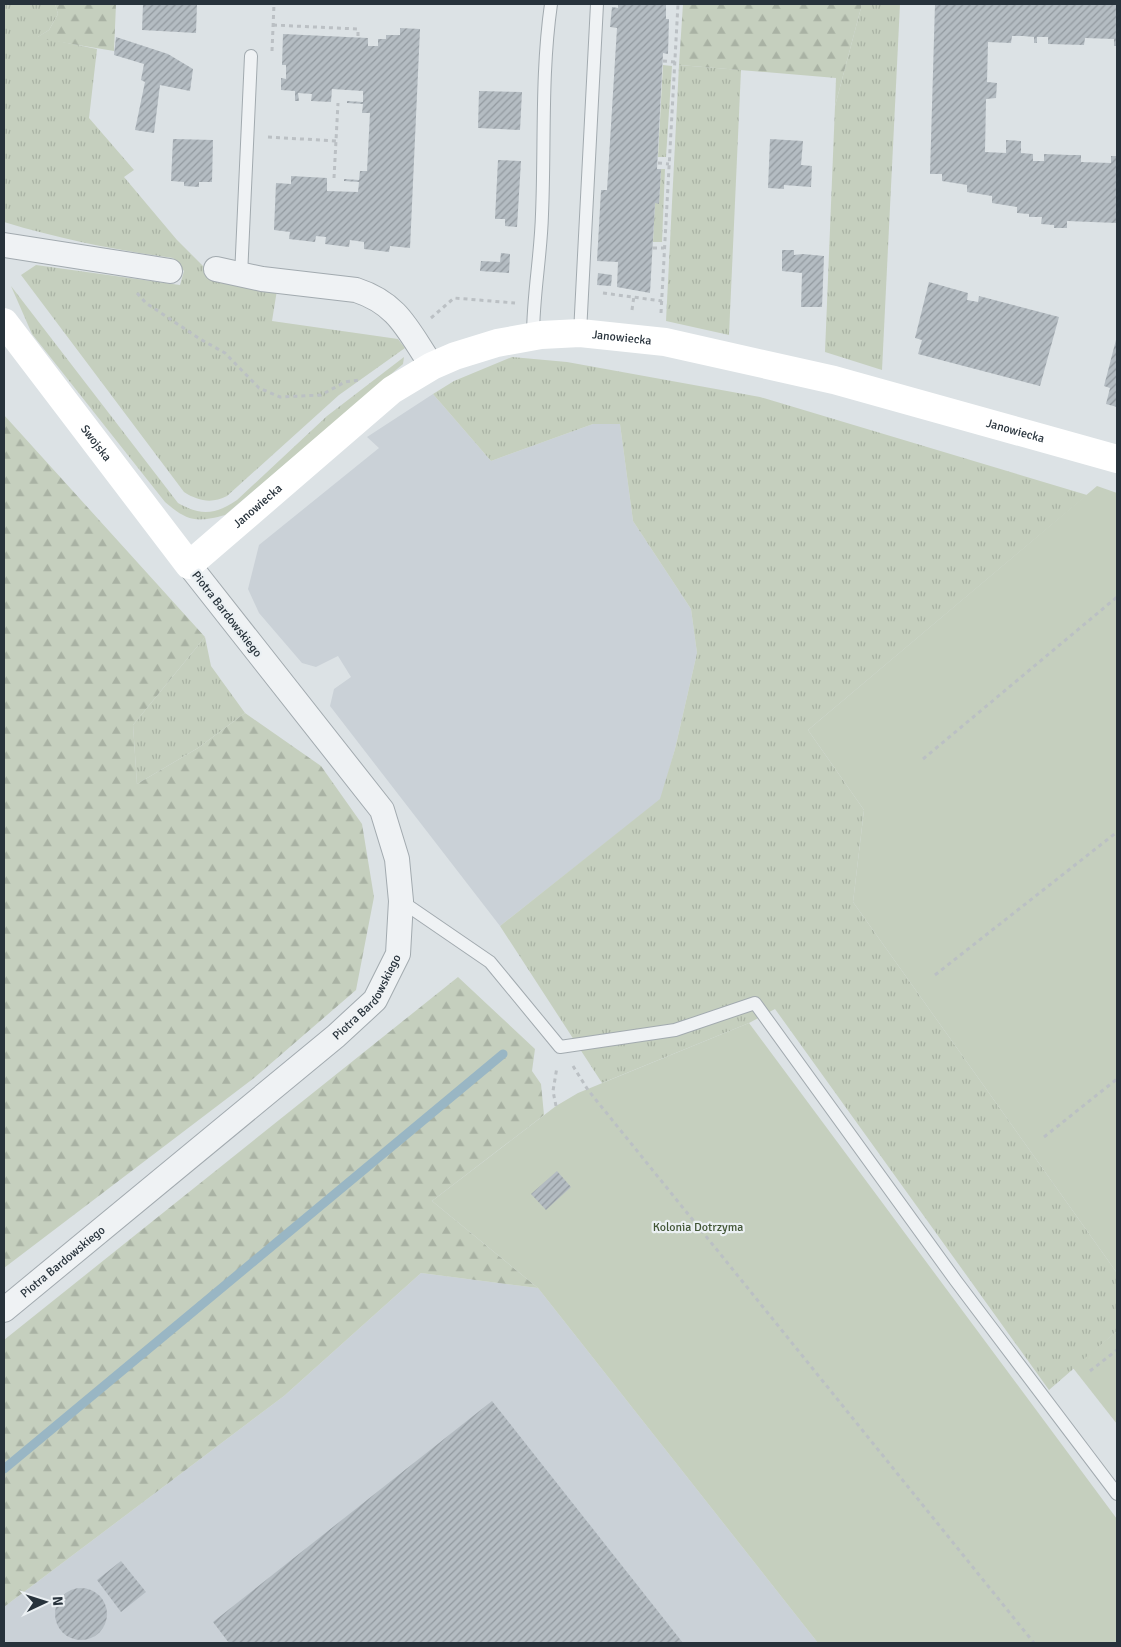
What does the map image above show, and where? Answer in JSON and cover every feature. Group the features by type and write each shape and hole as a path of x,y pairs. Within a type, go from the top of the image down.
{"street":[{"path":"4,246 170,271"},
{"path":"216,269 241,276 356,290 370,295 392,308 432,366"},
{"name":"Swojska","path":"4,322 190,565"},
{"name":"Janowiecka","path":"190,565 251,514 378,401 432,366 479,348 533,336 580,333 665,342 834,380 1117,459"},
{"name":"Piotra Bardowskiego","path":"4,1310 336,1036 375,1000 398,954 401,901 398,859 382,810 190,565"}],"lane":[{"path":"533,336 533,298 542,239 543,98 551,4"},
{"path":"580,333 597,4"},
{"path":"241,276 251,56"},
{"path":"401,901 490,962 560,1047 675,1030 755,1003 956,1281 1117,1494"}],"path":[{"path":"660,316 678,4"},
{"path":"273,25 358,29 358,38"},
{"path":"663,61 675,62"},
{"path":"334,178 338,103"},
{"path":"268,137 336,141"},
{"path":"658,163 669,164"},
{"path":"653,248 664,248"},
{"path":"110,263 146,303 200,339 225,353 259,388 280,397 321,395 345,382 361,380"},
{"path":"582,292 634,296 662,301"},
{"path":"630,318 634,296"},
{"path":"923,760 1117,597"},
{"path":"935,975 1117,832"},
{"path":"560,1047 595,1097 1034,1643"},
{"path":"1044,1137 1117,1079"},
{"path":"553,1091 556,1106"},
{"path":"1090,1371 1117,1350"}],"shaded area":[{"path":"433,394 491,461 593,424 620,424 633,521 691,609 697,653 675,749 661,799 500,926 330,706 334,689 351,677 338,656 316,667 302,663 259,613 248,589 259,545 379,448 367,437"},
{"path":"421,1273 538,1288 818,1643 4,1643 4,1607 284,1396"}],"green space":[{"path":"4,4 55,4 58,14 49,30 38,37 97,49 89,118 134,170 124,177 177,240 218,281 277,290 272,321 398,339 405,348 339,395 227,496 210,501 195,498 184,492 21,275 36,265 180,285 184,271 173,258 88,243 4,222"},
{"path":"55,4 116,4 114,51 36,38 49,30 58,14"},
{"path":"683,4 862,4 835,106 836,78 679,65"},
{"path":"862,4 900,4 882,370 825,352 835,106"},
{"path":"663,65 672,66 666,157 658,157"},
{"path":"679,65 741,70 729,335 666,321"},
{"path":"661,169 665,169 662,242 653,242 655,203 659,203"},
{"path":"11,286 178,503 201,512 222,509 237,500 327,416 404,357 403,364 225,515 206,519 192,519 186,517 165,502 32,334"},
{"path":"512,357 567,362 760,397 1087,495 808,730 864,810 853,902 1117,1273 1117,1331 1049,1390 775,1009 749,1023 602,1083 500,926 660,799 675,749 697,653 691,609 633,521 620,424 593,424 491,461 433,394 454,381"},
{"path":"4,415 205,637 133,725 137,784 198,748 245,713 321,766 362,824 374,897 356,990 254,1078 4,1268"},
{"path":"1097,486 1117,493 1117,1273 853,902 864,810 808,730"},
{"path":"205,637 211,666 245,713 198,748 137,784 133,725"},
{"path":"458,977 535,1049 532,1071 541,1084 544,1115 432,1201 538,1288 421,1273 284,1396 4,1607 4,1340"},
{"name":"Kolonia Dotrzyma","path":"749,1023 1117,1519 1117,1643 818,1643 538,1288 432,1201 556,1106 578,1093"},
{"path":"1117,1331 1117,1424 1073,1368"}],"building":[{"path":"143,4 197,4 196,33 142,30"},
{"path":"618,4 666,4 666,19 669,19 668,54 663,53 657,169 661,169 659,204 655,203 650,293 617,287 618,262 597,261 601,190 607,190 617,28 610,27 612,7 618,8"},
{"path":"935,4 1117,4 1117,46 1114,46 1114,39 1085,38 1084,45 1048,44 1048,37 1037,37 1037,43 1034,43 1034,37 1023,36 1012,36 1011,43 988,42 987,82 997,83 996,98 986,99 985,152 1006,153 1006,140 1021,141 1021,153 1033,154 1033,161 1044,161 1044,154 1081,155 1081,162 1111,163 1111,156 1117,156 1117,223 1067,221 1067,228 1054,228 1054,225 1041,224 1042,217 1029,217 1029,214 1017,213 1017,207 992,203 992,196 967,192 967,185 942,181 942,174 930,174"},
{"path":"400,28 420,29 410,248 390,246 389,252 364,249 364,242 350,240 349,247 325,244 326,237 316,236 315,242 289,239 290,232 274,230 276,183 291,184 291,176 327,178 327,191 358,192 359,182 344,181 344,179 359,180 360,171 367,171 370,113 362,113 363,104 347,103 347,101 363,102 363,91 332,89 331,102 311,101 312,94 298,93 299,101 295,101 295,91 281,90 281,78 286,79 286,65 282,65 283,34 368,38 368,46 378,46 378,39 386,39 386,35 400,35"},
{"path":"116,37 168,54 193,69 190,91 160,85 154,133 135,130 145,82 141,80 144,64 114,55"},
{"path":"479,91 522,92 520,130 478,128"},
{"path":"173,139 213,140 212,182 199,182 199,187 184,186 184,182 171,181"},
{"path":"770,139 803,141 801,165 812,166 811,187 784,185 784,189 768,188"},
{"path":"498,160 521,161 517,227 505,226 505,219 495,219"},
{"path":"782,250 794,250 794,255 824,256 822,307 801,307 802,273 782,271"},
{"path":"501,253 510,254 509,273 480,271 481,261 500,262"},
{"path":"598,273 612,275 611,286 597,285"},
{"path":"929,282 968,293 967,300 978,302 979,296 1059,317 1040,386 918,354 922,340 915,338"},
{"path":"1117,336 1117,407 1106,404 1110,388 1104,386"},
{"path":"557,1171 571,1187 546,1210 531,1194"},
{"path":"492,1401 683,1643 229,1643 213,1622"},
{"path":"121,1561 146,1592 121,1612 97,1580"},
{"path":"76,1588 86,1588 96,1592 103,1599 107,1614 103,1629 96,1636 86,1640 76,1640 66,1636 59,1629 55,1619 55,1609 59,1599 66,1592"}],"waterway":[{"path":"4,1469 503,1054"}]}
